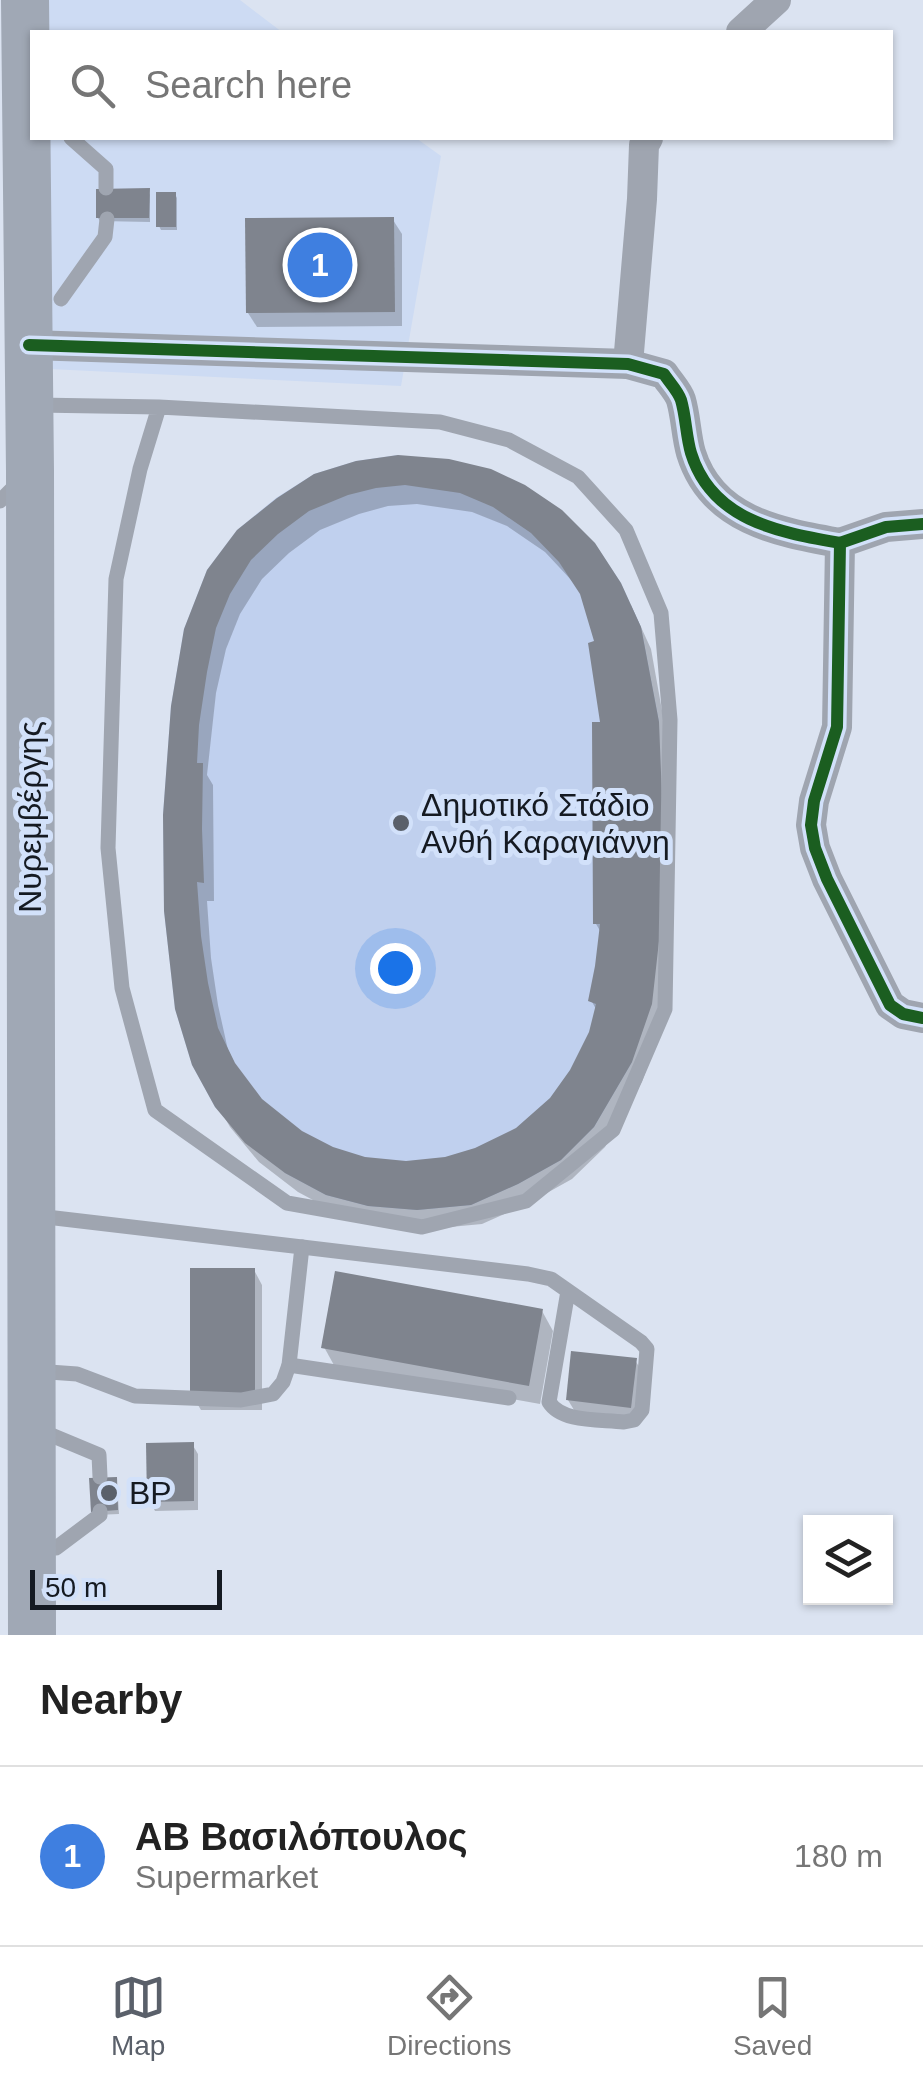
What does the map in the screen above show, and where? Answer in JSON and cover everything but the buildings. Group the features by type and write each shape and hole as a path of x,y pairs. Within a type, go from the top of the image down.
{"main road":[{"name":"Νυρεμβέργης","path":"25,0 30,405 15,486 32,1635"}],"street":[{"path":"743,30 776,0"},
{"path":"628,364 647,140"},
{"path":"29,345 628,364 664,374 680,399 696,468 715,495 736,513 781,532 840,543 886,527 923,524"},
{"path":"840,543 838,728 814,801 811,825 815,848 890,1005 903,1014 923,1018"}],"lane":[{"path":"73,140 106,169 106,188"},
{"path":"62,299 106,237 106,218"},
{"path":"30,405 159,407 440,422 509,440 578,477 626,530 661,613 670,720 666,1009 613,1130 526,1202 422,1227 288,1203 155,1110 122,988 108,848 116,579 140,468 159,407"},
{"path":"26,1245 302,1246 551,1279 642,1342 647,1349 642,1410 634,1420 563,1415 548,1402 568,1291"},
{"path":"30,1371 77,1374 135,1396 241,1400 273,1394 289,1365 302,1246"},
{"path":"289,1365 509,1398"},
{"path":"51,1435 99,1455 100,1477"},
{"path":"56,1548 100,1515 100,1511"}],"shaded area":[{"path":"28,0 240,0 279,30 30,30 30,140 419,140 441,156 401,386 29,368"},
{"path":"398,455 595,544 621,583 641,627 659,722 632,1062 594,1127 561,1160 471,1205 417,1210 368,1206 326,1195 285,1173 215,1107 192,1065 175,1009 164,911 163,815 171,706 184,629 207,570 237,530 314,474 356,461"}],"cycle path":[{"path":"29,345 628,364 664,374 676,390 683,406 691,453 701,476 731,508 772,528 840,543"},
{"path":"923,524 886,527 840,543 837,727 814,801 811,825 827,879 890,1005 903,1014 923,1018"}],"place":[{"name":"ΑΒ Βασιλόπουλος","path":"320,265"},
{"name":"Δημοτικό Στάδιο Ανθή Καραγιάννη","path":"401,823"},
{"name":"BP","path":"109,1493"}]}
